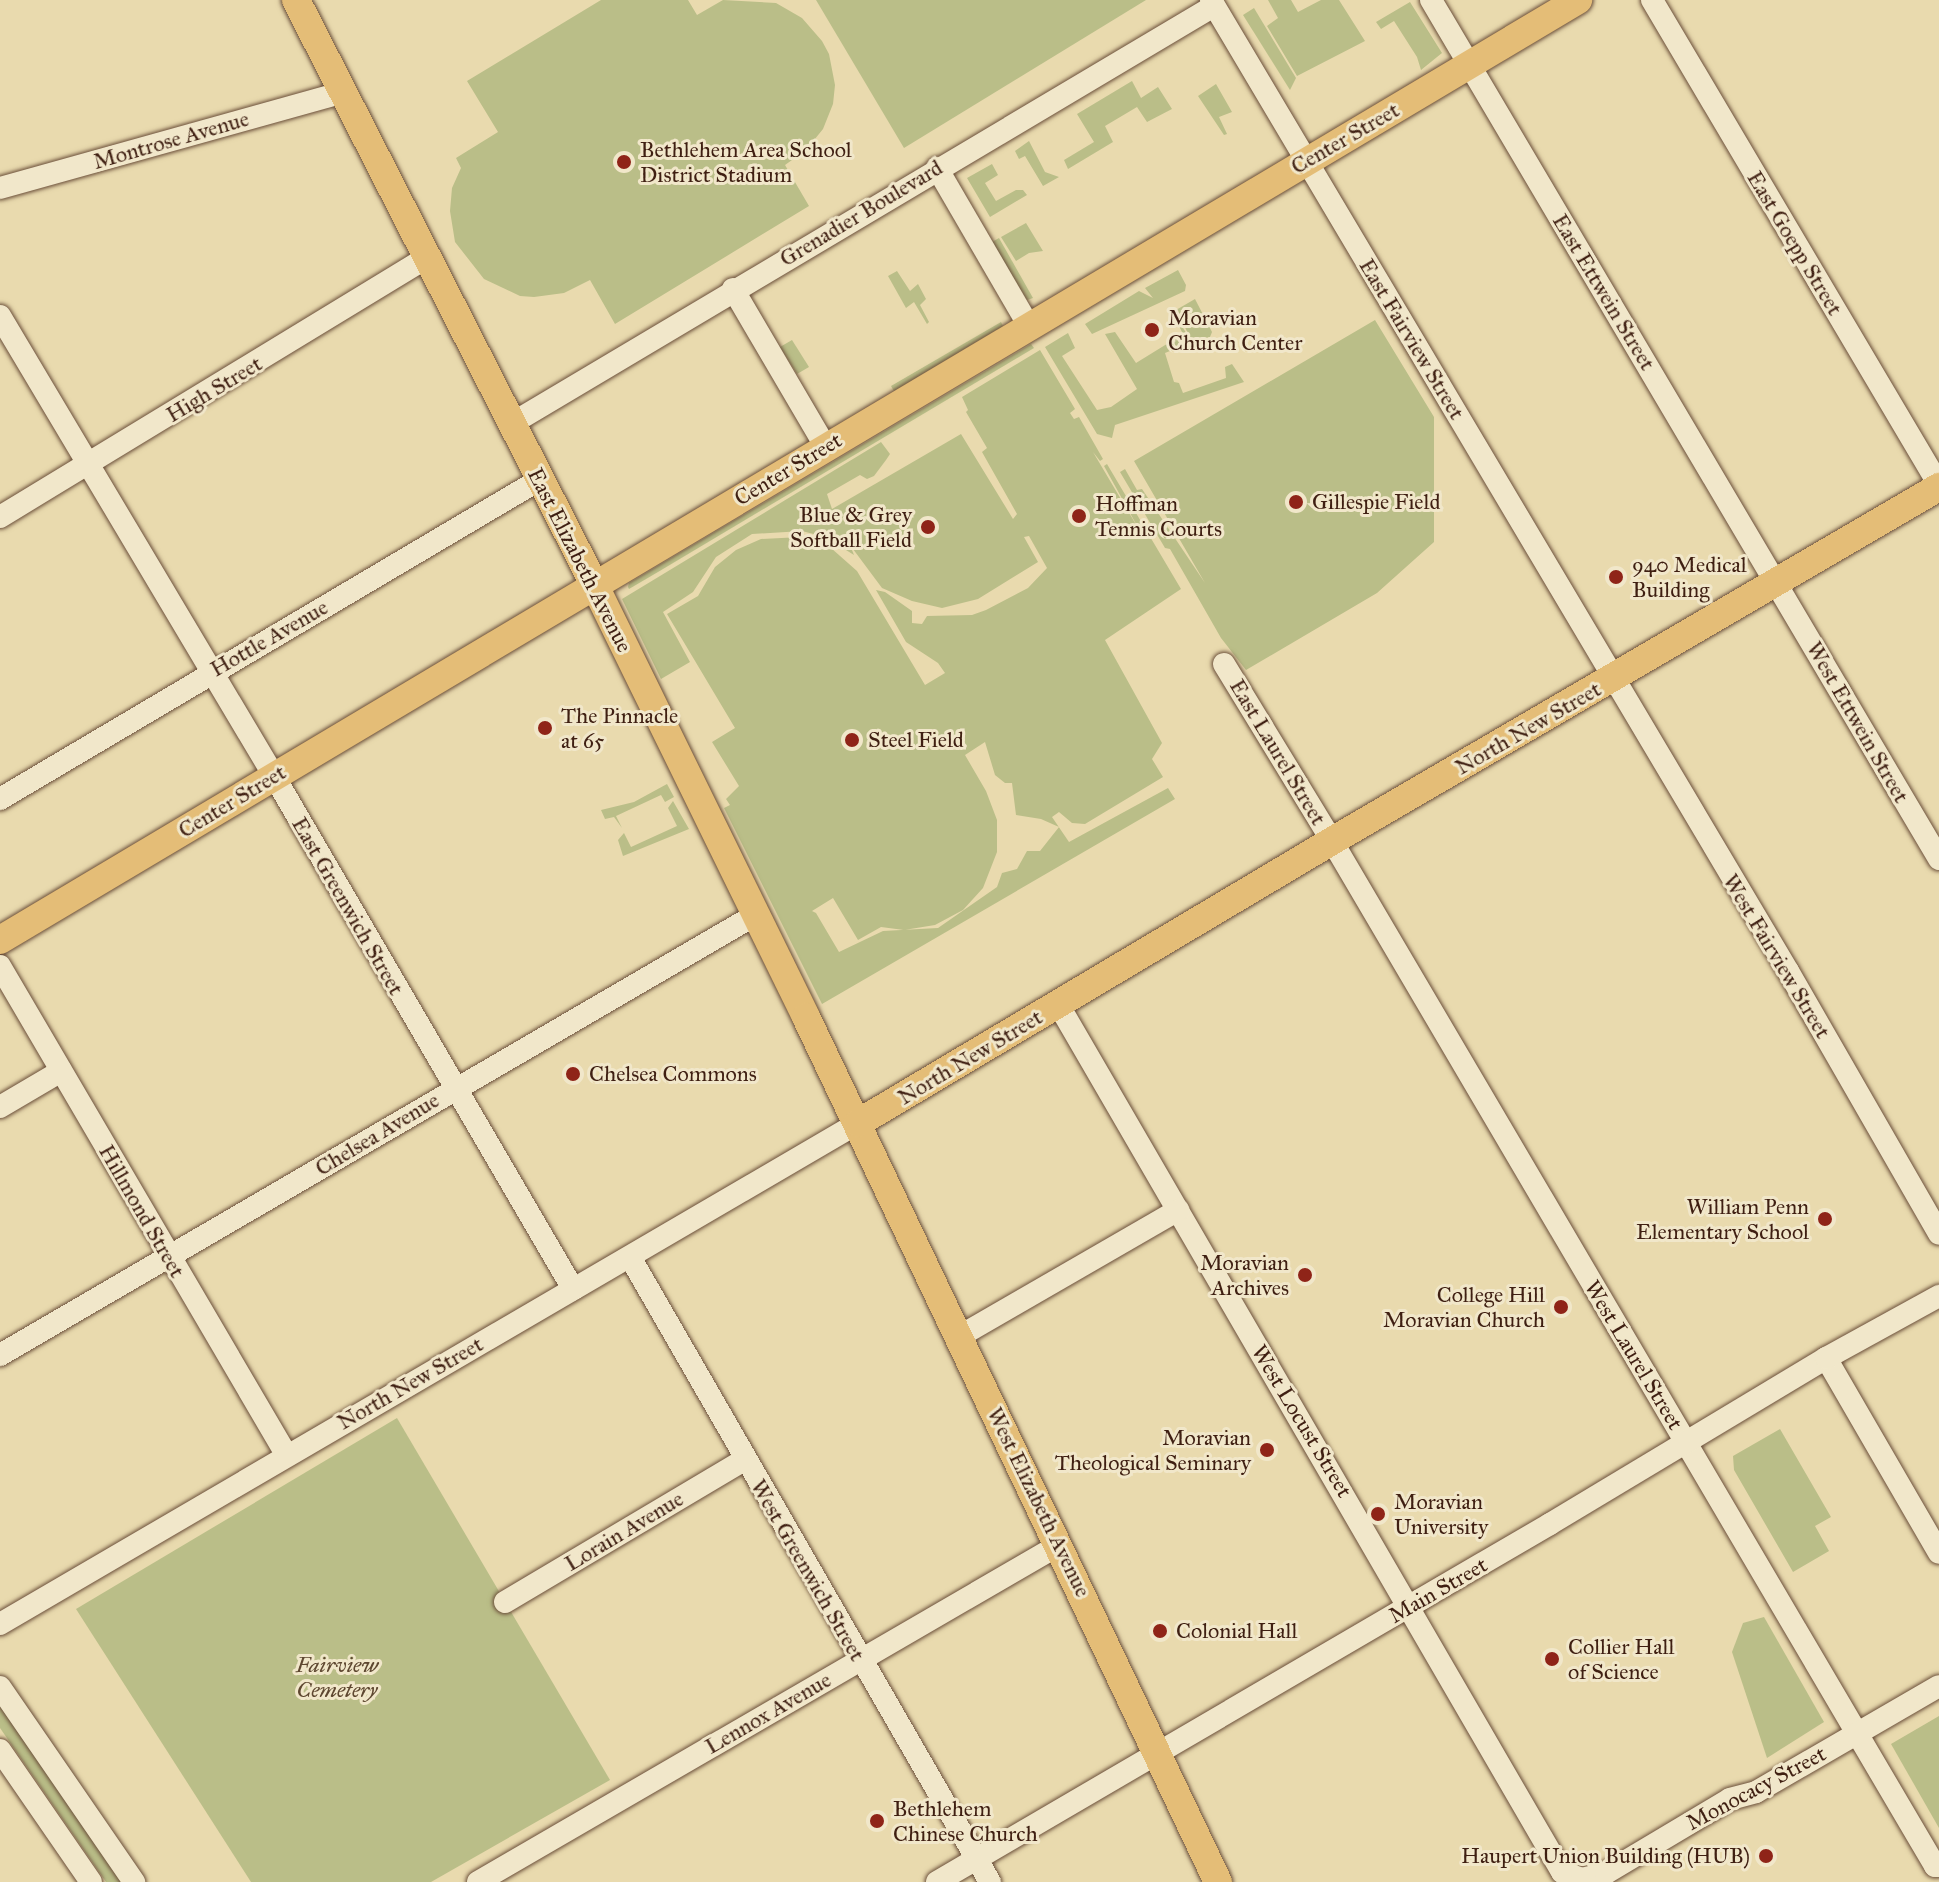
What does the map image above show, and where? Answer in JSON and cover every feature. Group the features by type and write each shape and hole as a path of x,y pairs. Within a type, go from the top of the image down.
{"main road":[{"name":"East Elizabeth Avenue","path":"296,0 594,584 858,1123"},
{"name":"Center Street","path":"0,940 1578,0"},
{"name":"North New Street","path":"858,1123 1332,841 1778,584 1939,486"},
{"name":"West Elizabeth Avenue","path":"858,1123 1218,1882"}],"street":[{"name":"East Ettwein Street","path":"1431,0 1778,584"},
{"name":"East Goepp Street","path":"1652,0 1939,486"},
{"name":"East Fairview Street","path":"1212,3 1614,678"},
{"name":"Grenadier Boulevard","path":"511,424 1212,3"},
{"name":"Montrose Avenue","path":"0,188 343,92"},
{"path":"937,168 1029,326"},
{"name":"High Street","path":"0,517 426,258"},
{"path":"733,289 825,446"},
{"name":"East Greenwich Street","path":"0,316 274,776 573,1289"},
{"name":"Hottle Avenue","path":"0,799 539,480"},
{"name":"West Ettwein Street","path":"1778,584 1939,859"},
{"name":"East Laurel Street","path":"1224,664 1332,841"},
{"name":"West Fairview Street","path":"1614,678 1939,1234"},
{"name":"West Laurel Street","path":"1332,841 1935,1866 1939,1866"},
{"name":"Chelsea Avenue","path":"0,1355 755,915"},
{"name":"Hillmond Street","path":"0,966 168,1258 286,1454"},
{"name":"West Locust Street","path":"1058,1004 1411,1606 1554,1863 1571,1876"},
{"path":"0,1107 61,1071"},
{"name":"North New Street","path":"0,1624 286,1454 858,1123"},
{"path":"960,1336 1178,1210"},
{"name":"West Greenwich Street","path":"630,1257 744,1460 990,1882"},
{"name":"Main Street","path":"937,1882 1411,1606 1826,1358 1939,1296"},
{"path":"1826,1358 1939,1553"},
{"name":"Lorain Avenue","path":"505,1602 744,1460"},
{"name":"Lennox Avenue","path":"478,1882 1059,1545"},
{"name":"Monocacy Street","path":"1571,1876 1593,1879 1606,1873 1730,1799 1756,1792 1939,1686"},
{"path":"0,1687 134,1882"},
{"path":"0,1750 91,1882"}],"green space":[{"name":"Bethlehem Area School District Stadium","path":"601,0 688,0 697,15 723,0 776,3 802,18 822,41 829,54 835,85 833,104 823,129 806,150 785,165 809,206 615,324 590,280 564,293 534,297 520,296 484,279 455,242 450,211 452,188 461,168 456,158 498,132 467,81"},
{"path":"816,0 1146,0 904,148"},
{"path":"1268,0 1291,0 1298,12 1321,0 1339,0 1365,41 1297,76 1267,26 1278,18"},
{"path":"1410,2 1442,53 1421,70 1417,57 1394,21 1381,29 1376,22"},
{"path":"1254,8 1296,78 1290,90 1243,15"},
{"path":"1132,81 1141,98 1158,87 1172,109 1147,122 1137,107 1105,126 1113,142 1068,169 1064,160 1094,142 1077,114"},
{"path":"1216,84 1232,112 1219,117 1227,134 1224,135 1198,96"},
{"path":"1029,141 1045,172 1059,177 1043,186 1025,156 1019,159 1015,151"},
{"path":"992,164 998,175 985,183 996,201 1016,190 1023,190 1027,195 990,217 967,178"},
{"path":"1026,223 1043,251 1029,253 1016,261 1001,237"},
{"path":"999,238 1033,298 1027,300 992,242"},
{"path":"1178,270 1186,285 1185,291 1092,334 1085,324 1139,291 1153,298 1145,288"},
{"path":"897,271 910,291 918,284 926,299 920,305 929,322 927,324 914,302 906,308 888,276"},
{"path":"1195,299 1212,332 1210,337 1192,341 1176,310"},
{"name":"Gillespie Field","path":"1375,320 1434,417 1434,542 1377,593 1246,670 1221,638 1170,549 1165,548 1120,472 1125,469 1137,490 1142,489 1205,583 1134,461"},
{"path":"1001,322 1003,326 894,391 891,386"},
{"path":"1180,323 1188,336 1187,344 1165,353 1174,382 1179,383 1183,393 1226,378 1225,367 1232,364 1244,382 1115,425 1112,438 1097,434 1045,347 1068,333 1075,348 1062,356 1097,410 1111,407 1137,389 1105,334 1115,332 1136,363 1183,334"},
{"path":"792,340 809,367 797,374 780,347"},
{"path":"1031,344 1034,348 629,589 629,583"},
{"path":"1040,350 1075,409 1070,413 1074,419 1079,417 1103,459 1100,461 1093,452 1141,533 1104,466 1107,464 1181,589 1105,640 1162,743 1152,759 1163,777 1085,824 1072,823 1059,812 1052,817 1059,827 1069,842 1168,788 1175,799 822,1004 724,808 730,805 726,799 739,786 712,742 735,728 667,614 698,596 715,567 736,550 761,539 801,537 831,548 857,571 925,685 945,673 938,663 906,642 876,590 885,592 912,611 912,623 922,624 927,616 972,615 986,610 1028,588 1047,568 1029,536 1024,537 1038,562 978,599 942,608 912,601 882,588 850,545 854,555 825,537 802,531 752,534 716,557 693,592 663,612 690,662 661,679 622,599 881,442 890,454 886,460 874,476 867,479 860,475 827,494 832,509 961,434 1013,519 1017,514 982,452 987,448 966,412 968,410 962,397","holes":["985,742 995,775 1005,783 1012,783 1016,815 1041,819 1059,827 1040,851 1027,851 1017,869 1002,873 997,887 938,928 905,930 935,925 963,910 983,888 997,852 997,820 986,791 965,755","833,898 858,940 881,927 903,930 883,931 839,952 812,911"]},
{"path":"667,784 674,797 665,802 661,795 616,816 622,828 614,817 605,819 601,810 634,802"},
{"path":"673,801 689,829 623,856 618,840 624,833 631,847 677,826 668,808"},
{"name":"Fairview Cemetery","path":"397,1418 610,1780 431,1882 251,1882 76,1609"},
{"path":"1780,1429 1831,1517 1815,1526 1829,1551 1793,1572 1734,1470 1733,1456"},
{"path":"1764,1617 1824,1722 1767,1758 1732,1652 1743,1623"},
{"path":"0,1705 123,1882 106,1882 0,1728"},
{"path":"1939,1716 1939,1828 1891,1744"}],"place":[{"name":"Bethlehem Area School District Stadium","path":"624,162"},
{"name":"Moravian Church Center","path":"1152,330"},
{"name":"Gillespie Field","path":"1296,502"},
{"name":"Hoffman Tennis Courts","path":"1079,516"},
{"name":"Blue & Grey Softball Field","path":"928,527"},
{"name":"940 Medical Building","path":"1616,577"},
{"name":"The Pinnacle at 65","path":"545,728"},
{"name":"Steel Field","path":"852,740"},
{"name":"Chelsea Commons","path":"573,1074"},
{"name":"William Penn Elementary School","path":"1825,1219"},
{"name":"Moravian Archives","path":"1305,1275"},
{"name":"College Hill Moravian Church","path":"1561,1307"},
{"name":"Moravian Theological Seminary","path":"1267,1450"},
{"name":"Moravian University","path":"1378,1514"},
{"name":"Colonial Hall","path":"1160,1631"},
{"name":"Collier Hall of Science","path":"1552,1659"},
{"name":"Bethlehem Chinese Church","path":"877,1821"},
{"name":"Haupert Union Building (HUB)","path":"1766,1856"}]}
